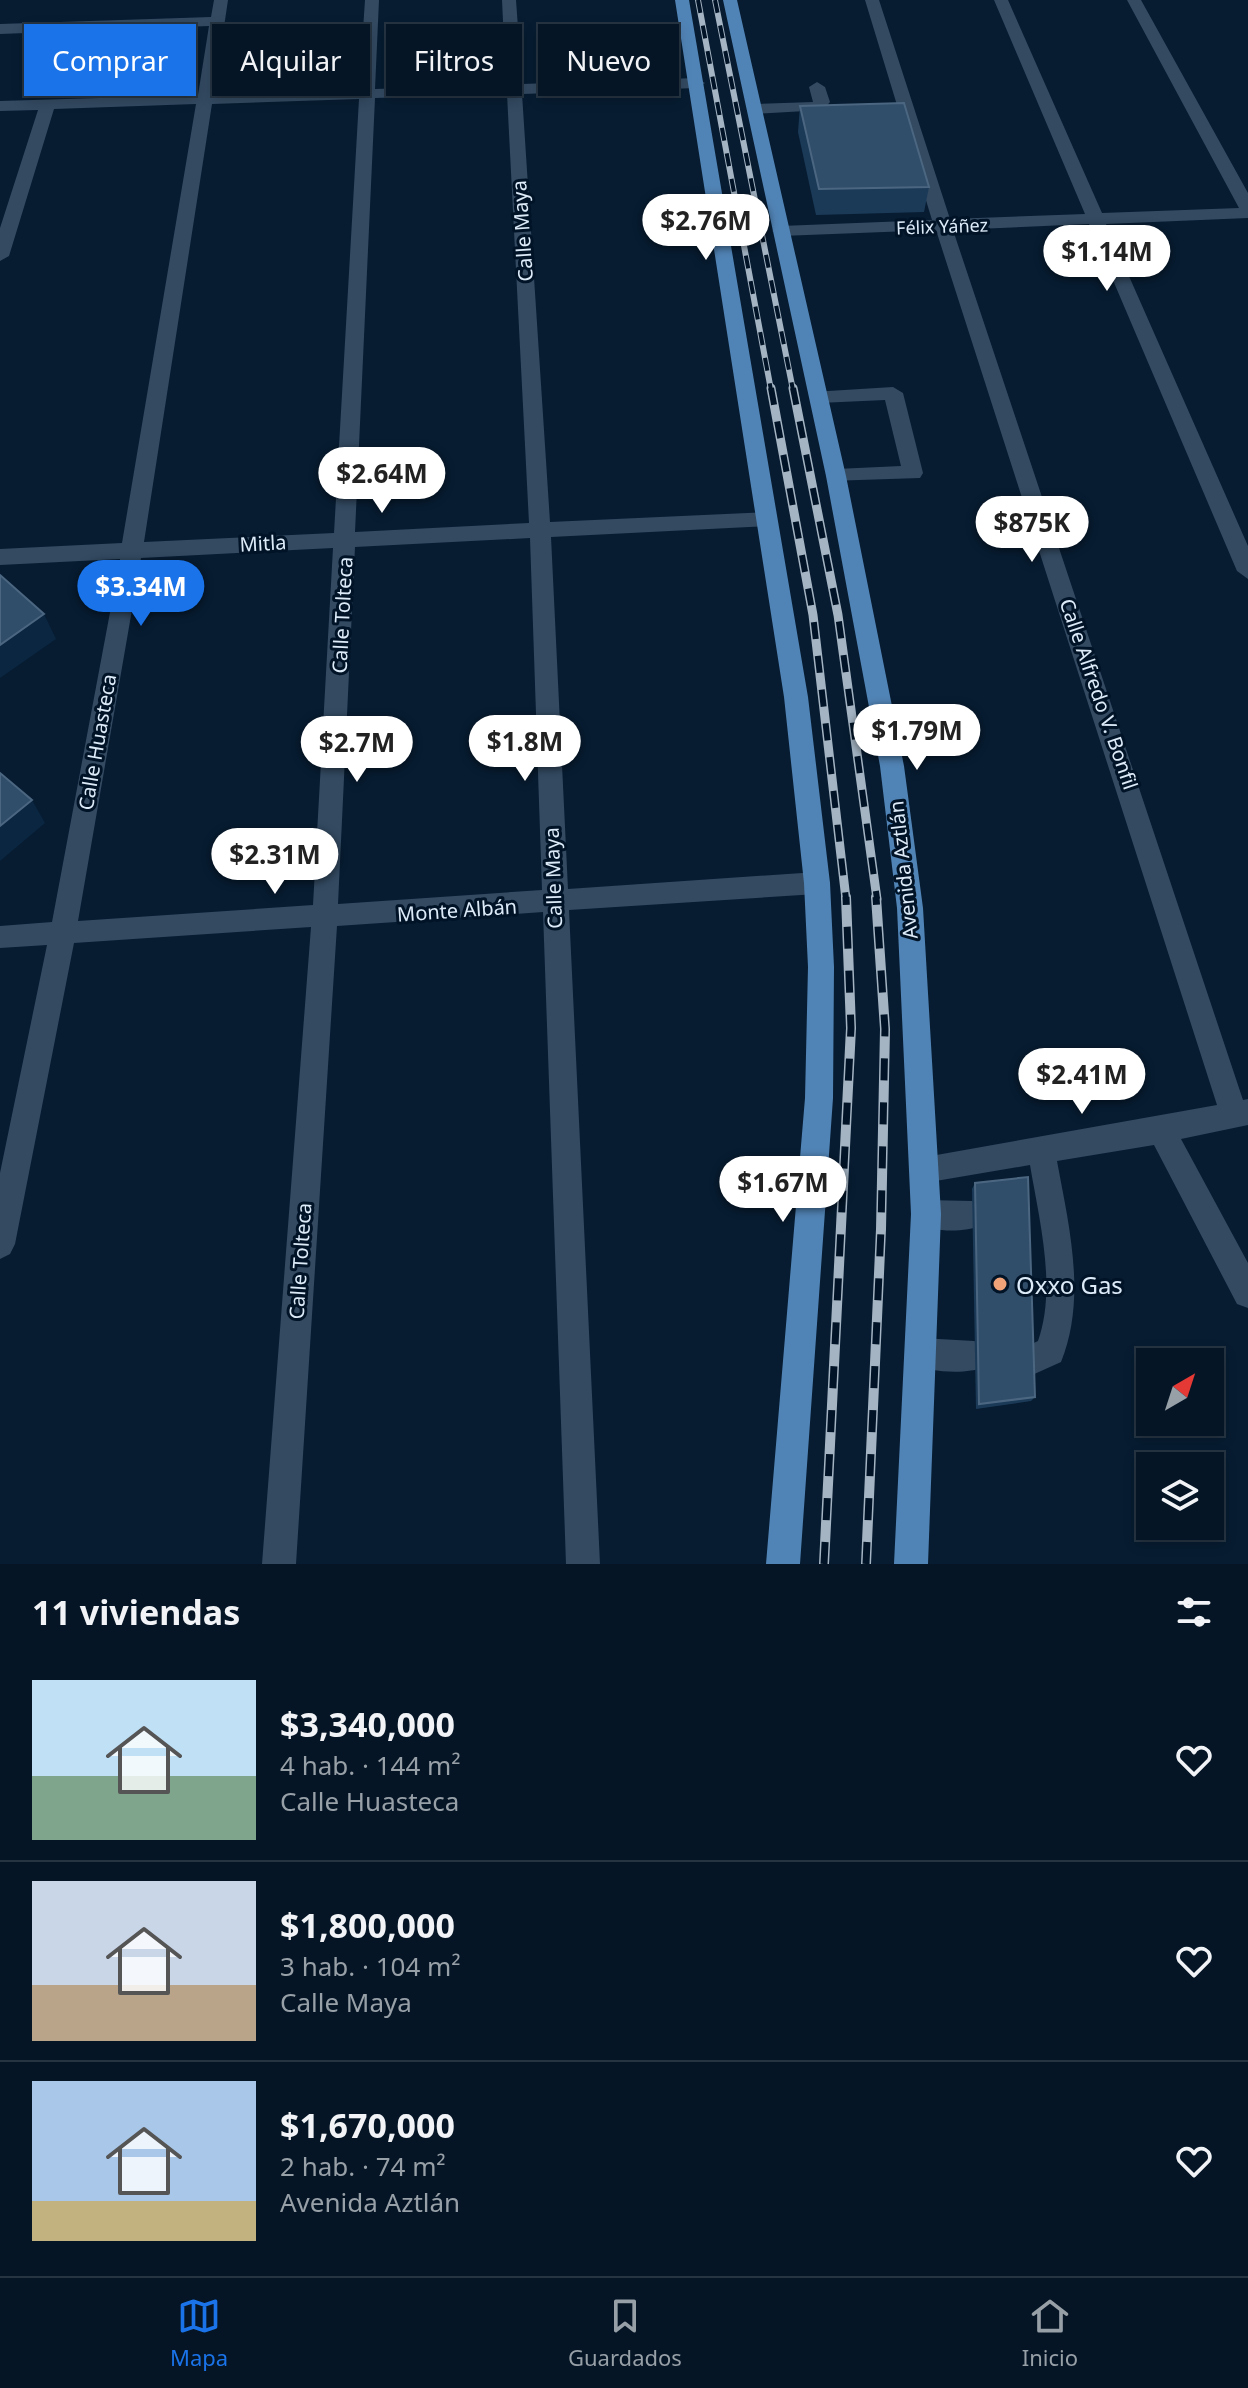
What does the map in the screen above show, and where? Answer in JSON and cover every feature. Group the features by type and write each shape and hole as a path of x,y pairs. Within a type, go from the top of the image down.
{"main road":[{"path":"682,0 796,697 817,883 821,967 819,1098 783,1564"},
{"name":"Avenida Aztlán","path":"730,0 836,476 892,766 910,908 926,1214 911,1564"}],"street":[{"name":"Calle Tolteca","path":"279,1564 325,918 372,0"},
{"name":"Calle Maya","path":"509,0 510,24"},
{"name":"Calle Alfredo V. Bonfil","path":"872,0 941,225 1241,1114"},
{"path":"1001,0 1248,571"},
{"path":"1134,0 1248,211"},
{"path":"0,29 219,10"},
{"name":"Calle Huasteca","path":"0,1244 63,932 132,550 219,10"},
{"path":"522,91 697,83"},
{"path":"755,109 817,107 822,102 817,87"},
{"path":"0,106 391,96"},
{"name":"Calle Maya","path":"512,96 540,530 583,1564"},
{"path":"0,256 47,105"},
{"name":"Félix Yáñez","path":"781,231 1099,221 1248,211"},
{"path":"819,397 893,393 913,473 836,476"},
{"name":"Mitla","path":"0,557 767,519"},
{"name":"Monte Albán","path":"0,937 554,903 817,883"},
{"path":"924,1169 1241,1114"},
{"path":"1161,1130 1248,1293"},
{"path":"1030,1361 1050,1351 1059,1329 1039,1218 1041,1149"},
{"path":"926,1214 972,1215"},
{"path":"921,1353 974,1356"}],"building":[{"path":"904,103 929,187 819,189 800,106"},
{"path":"0,575 44,614 0,645"},
{"path":"0,773 32,800 0,826"},
{"name":"Oxxo Gas","path":"1028,1177 1035,1397 979,1404 975,1183"}],"railway":[{"path":"698,0 771,390"},
{"path":"715,0 793,390"},
{"path":"771,388 813,615 846,899"},
{"path":"793,388 838,615 877,899"},
{"path":"824,1564 851,1028 846,897"},
{"path":"866,1564 881,1229 885,1029 876,897"}],"place":[{"name":"Oxxo Gas","path":"1000,1284"}]}
